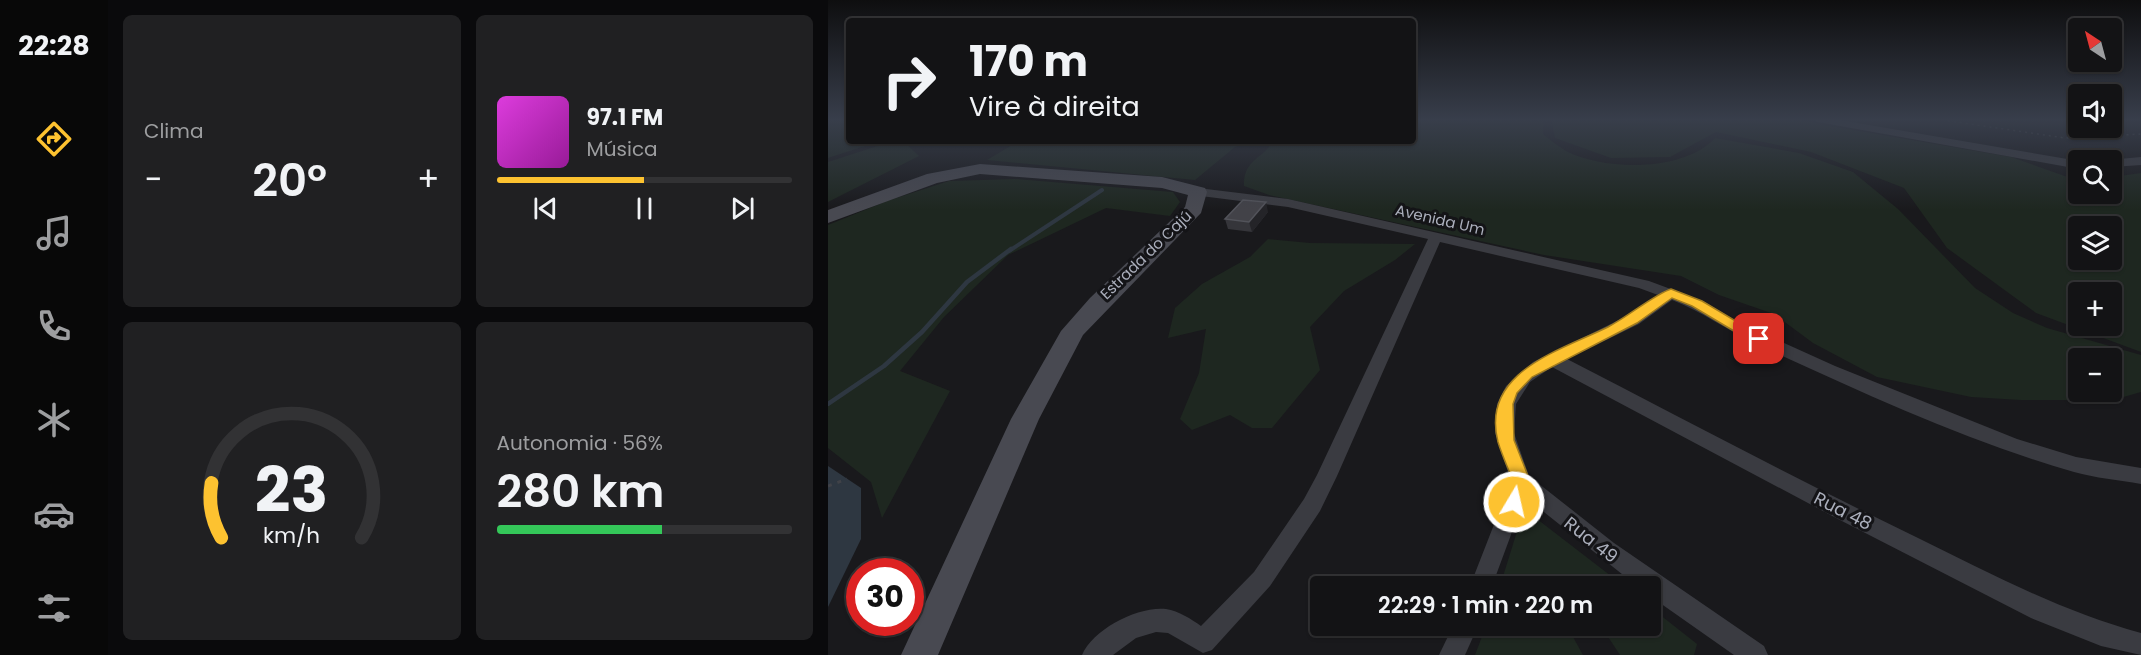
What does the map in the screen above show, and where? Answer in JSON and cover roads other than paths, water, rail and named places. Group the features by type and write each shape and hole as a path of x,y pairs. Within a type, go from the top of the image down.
{"main road":[{"name":"Estrada do Cajú","path":"828,218 933,178 980,169 1162,183 1198,192 1194,209 1091,310 1073,331 1025,419 918,655"}],"street":[{"path":"1993,150 2068,163"},
{"path":"2122,162 2141,160"},
{"name":"Avenida Um","path":"1198,192 1288,203 1632,280 1697,304 1759,339 2001,441 2076,465 2141,476"},
{"path":"1095,655 1122,632 1142,625 1167,621 1203,642 1256,587 1312,505 1327,476 1436,237"},
{"path":"1485,576 1521,481 1506,440 1505,404 1510,391 1518,381 1552,358 1633,320 1671,293"},
{"name":"Rua 48","path":"1552,358 1846,513 2040,610 2101,634 2141,645"},
{"name":"Rua 49","path":"1521,481 1567,522 1617,560 1748,653"},
{"path":"1452,655 1461,636"}],"waterway":[{"path":"1009,251 1102,190"},
{"path":"828,404 884,366 922,332 967,282 1011,249"}]}
